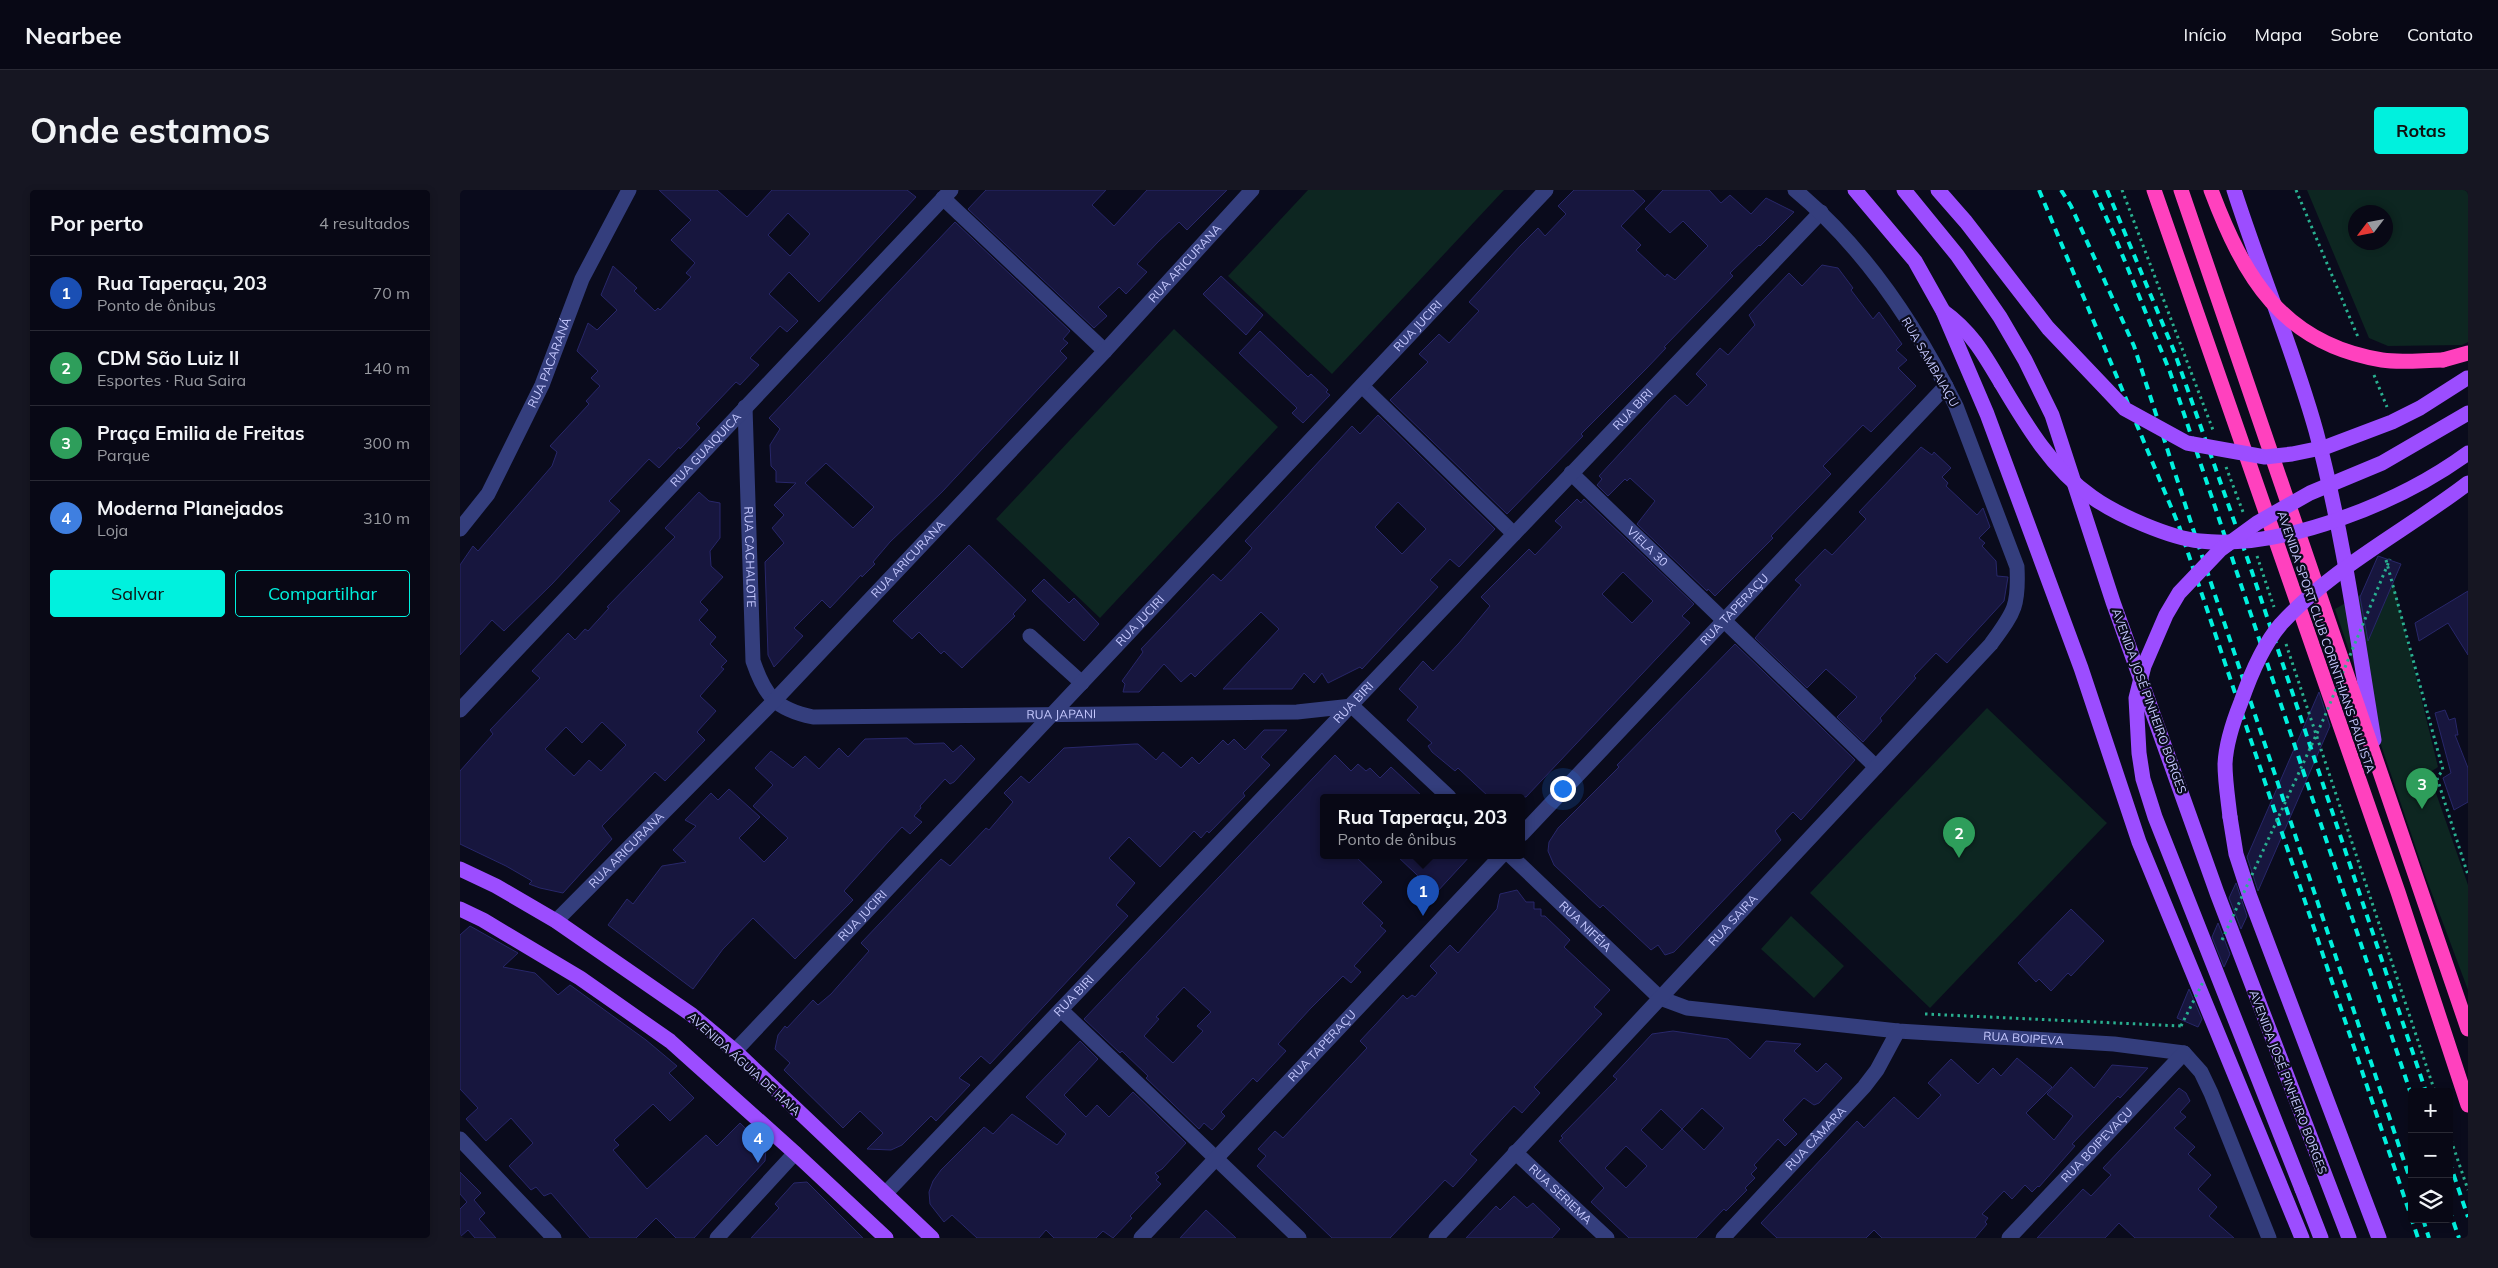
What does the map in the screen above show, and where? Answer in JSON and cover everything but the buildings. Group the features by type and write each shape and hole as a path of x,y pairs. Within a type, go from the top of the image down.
{"highway":[{"name":"AVENIDA SPORT CLUB CORINTHIANS PAULISTA","path":"2154,190 2398,892 2468,1106"},
{"name":"AVENIDA SPORT CLUB CORINTHIANS PAULISTA","path":"2181,190 2468,1029"},
{"path":"2211,190 2245,267 2272,305 2289,321 2328,343 2383,360 2443,360 2468,353"}],"main road":[{"path":"1855,190 1915,261 1943,311 1987,414 2082,668 2138,842 2302,1238"},
{"name":"AVENIDA JOSÉ PINHEIRO BORGES","path":"1904,190 1957,255 2000,317 2025,360 2052,416 2113,602 2217,893 2349,1238"},
{"path":"1938,190 1966,222 2048,328 2113,396 2133,414 2186,443 2266,457 2326,447 2392,422 2420,408 2467,378"},
{"name":"AVENIDA SPORT CLUB CORINTHIANS PAULISTA","path":"2234,190 2257,260 2290,345 2325,468 2352,592 2378,764"},
{"path":"1943,311 1962,324 1978,345 2026,426 2069,478 2093,498 2123,515 2159,530 2199,541 2267,539 2320,525 2359,511 2407,489 2468,453"},
{"path":"2321,1238 2155,817 2143,779 2138,752 2136,698 2144,666 2166,616 2180,593 2220,550 2257,523 2293,502 2328,485 2382,463 2468,413"},
{"path":"2379,1238 2250,898 2236,854 2225,764 2230,730 2245,691 2260,658 2280,626 2310,596 2334,577 2468,483"},
{"name":"AVENIDA ÁGUIA DE HAIA","path":"460,869 496,886 556,920 646,981 734,1051 932,1238"},
{"path":"460,909 484,920 580,978 670,1041 795,1152 886,1238"}],"street":[{"name":"RUA PACARANÁ","path":"460,529 492,486 542,385 582,279 629,190"},
{"name":"RUA ARICURANA","path":"556,920 774,701 1104,351 1252,190"},
{"name":"RUA JUCIRI","path":"734,1051 1546,190"},
{"name":"RUA SAMBAIAÇU","path":"1795,190 1822,212 1858,252 1888,292 1946,386 1956,406 2018,567 2018,594"},
{"path":"947,194 1104,351"},
{"name":"RUA GUAIQUICA","path":"460,710 947,194"},
{"name":"RUA BIRI","path":"885,1194 1822,212"},
{"path":"1362,386 1514,534"},
{"name":"RUA TAPERAÇU","path":"1525,831 1946,386"},
{"name":"RUA CACHALOTE","path":"745,407 754,661 761,684 774,701"},
{"name":"VIELA 30","path":"1571,473 1876,767"},
{"name":"RUA SAIRA","path":"1436,1238 1514,1152 1991,644 2014,613 2018,594"},
{"path":"1030,636 1082,683"},
{"name":"RUA JAPANI","path":"774,701 792,713 813,717 1297,712 1352,706"},
{"path":"1352,706 1446,794"},
{"name":"RUA TAPERAÇU","path":"1142,1238 1498,859"},
{"name":"RUA NIFÉIA","path":"1514,859 1660,998"},
{"name":"RUA BOIPEVA","path":"1660,998 1687,1008 1705,1011 1898,1031 2114,1044 2184,1053"},
{"path":"1061,1010 1299,1238"},
{"name":"RUA CÂMARA","path":"1723,1238 1864,1087 1877,1070 1898,1031"},
{"path":"2184,1053 2201,1072 2211,1093 2269,1238"},
{"name":"RUA BOIPEVAÇU","path":"2009,1238 2184,1053"},
{"path":"460,1139 554,1238"},
{"path":"717,1238 795,1152"},
{"name":"RUA SERIEMA","path":"1514,1152 1607,1238"}],"path":[{"path":"2219,947 2324,718 2392,552"},
{"path":"1918,1013 2181,1026 2207,973"},
{"path":"2453,1146 2468,1190"}],"green space":[{"path":"1308,190 1504,190 1332,374 1228,276"},
{"path":"2307,190 2468,190 2468,342 2462,345 2388,346 2369,338"},
{"path":"1174,329 1278,427 1100,618 996,519"},
{"path":"2392,577 2438,767 2429,773 2468,885 2468,990 2425,875 2335,609"},
{"path":"1987,708 2107,823 1930,1008 1810,893"},
{"path":"1791,916 1844,966 1814,998 1761,949"}],"railway":[{"path":"2039,190 2179,526 2418,1238"},
{"path":"2061,190 2071,206 2134,346 2196,538 2410,1178"},
{"path":"2094,190 2170,372 2409,1088"},
{"path":"2107,190 2174,351 2249,563 2425,1088"},
{"path":"2453,1173 2468,1217"},
{"path":"2453,1221 2459,1238"},
{"path":"2424,1223 2429,1238"}],"place":[{"name":"Praça Emilia de Freitas","path":"2422,809"},
{"name":"CDM São Luiz II","path":"1959,858"},
{"name":"Rua Taperaçu, 203","path":"1423,916"},
{"name":"Moderna Planejados","path":"758,1163"}]}
